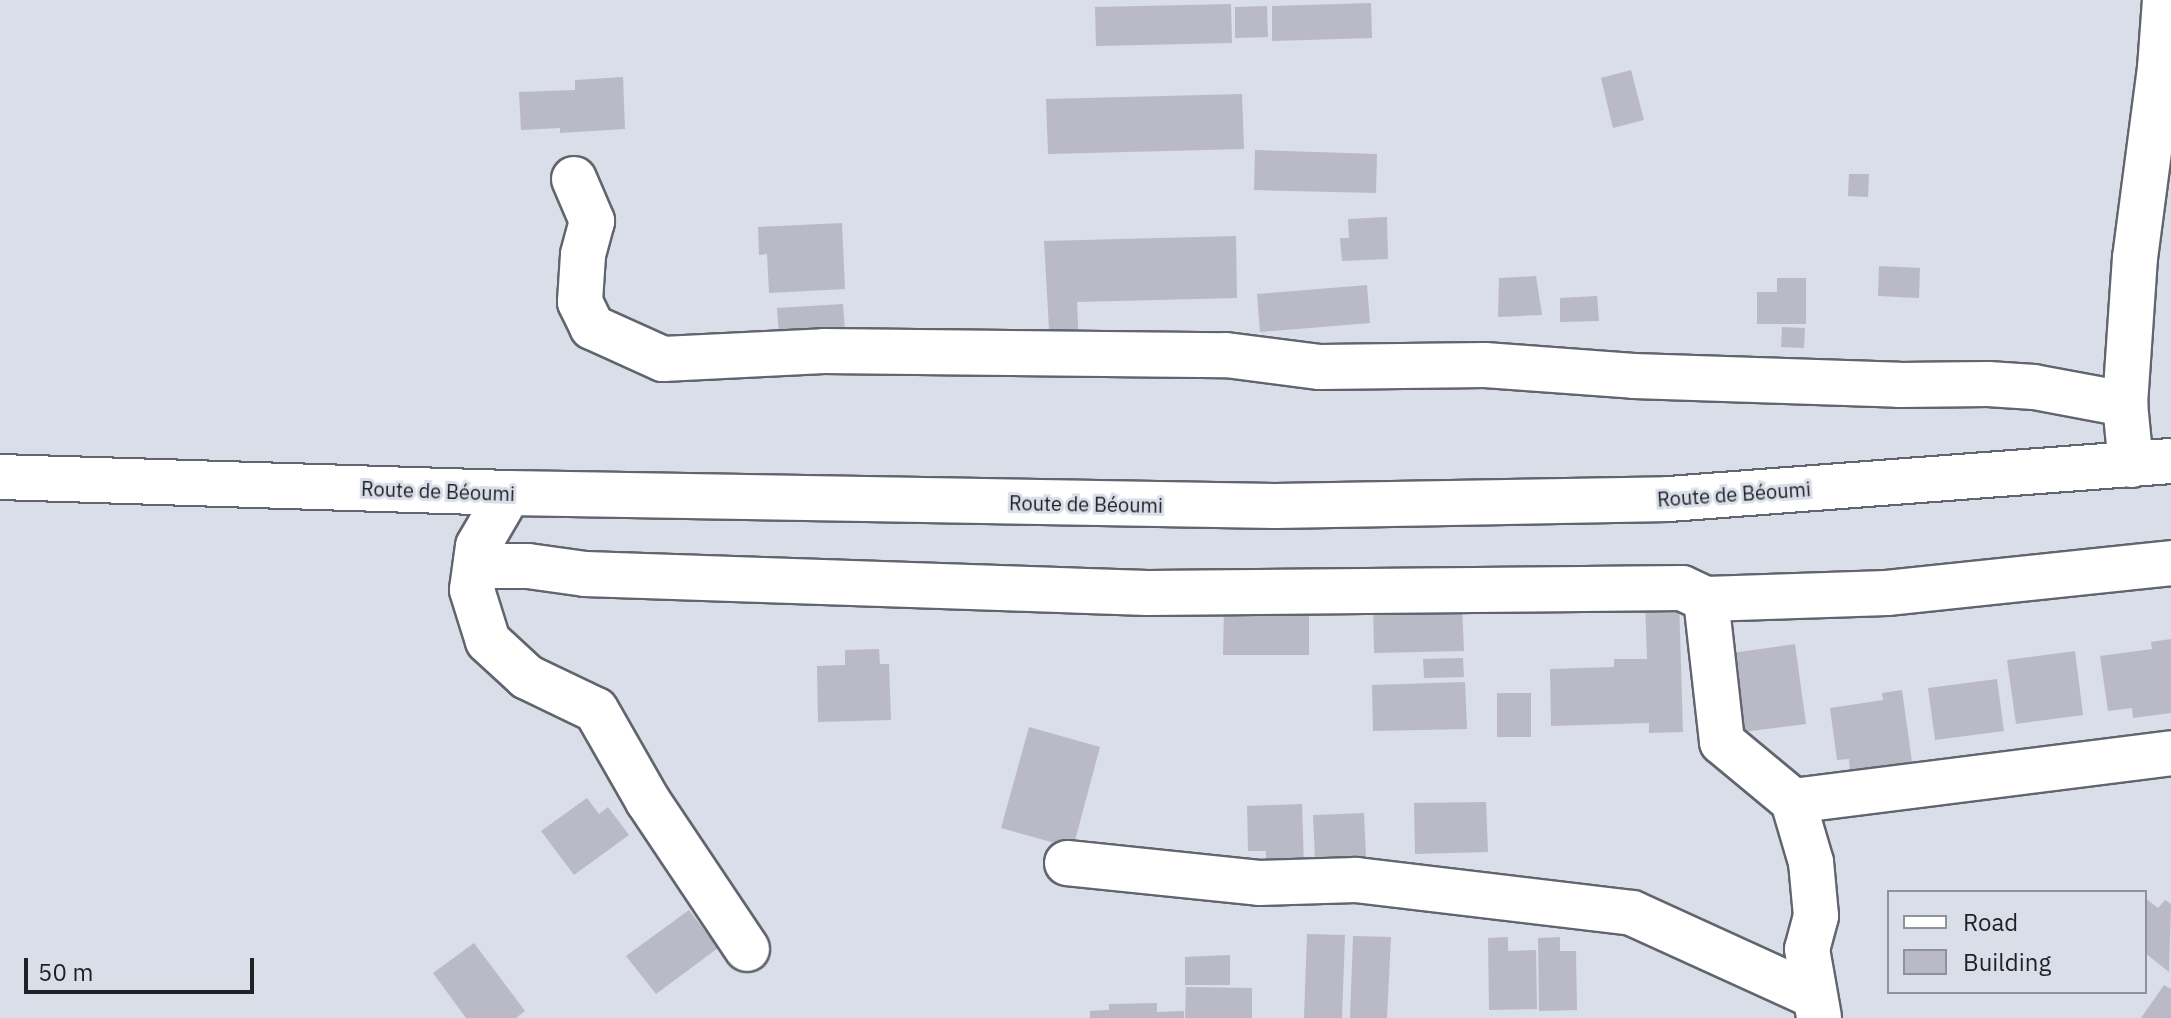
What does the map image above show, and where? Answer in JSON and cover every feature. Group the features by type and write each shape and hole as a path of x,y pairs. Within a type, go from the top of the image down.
{"street":[{"path":"2151,463 2125,404 2135,258 2160,68 2165,0"},
{"path":"574,179 592,221 583,255 580,302 592,327 663,359 824,351 1226,355 1320,367 1485,365 1634,376 1899,385 1988,384 2034,387 2125,404"},
{"name":"Route de Béoumi","path":"0,477 509,493 1275,506 1669,499 2151,463"},
{"path":"509,493 478,546 472,590 488,641 527,677 596,710 648,801 747,949"},
{"path":"476,566 678,577 1148,593 1682,588 1706,599 1887,593 2171,563"},
{"path":"1706,599 1722,742 1793,801 1811,862 1816,916 1807,949 1817,1007"},
{"path":"1793,801 2171,753"},
{"path":"1067,863 1259,883 1356,880 1632,913 1817,1007"}],"building":[{"path":"1371,3 1372,38 1272,41 1272,6"},
{"path":"1231,4 1232,43 1096,46 1095,7"},
{"path":"1267,6 1268,37 1235,38 1235,7"},
{"path":"1631,70 1644,120 1613,128 1601,78"},
{"path":"623,77 625,129 560,133 560,128 521,130 519,92 575,90 575,80"},
{"path":"1242,94 1244,149 1048,154 1046,99"},
{"path":"1255,150 1377,154 1376,193 1254,190"},
{"path":"1849,174 1869,174 1868,197 1848,196"},
{"path":"1387,217 1388,259 1342,261 1340,238 1349,238 1348,219"},
{"path":"842,223 845,289 769,293 767,254 759,255 758,227"},
{"path":"1236,236 1237,298 1077,302 1079,346 1050,347 1044,241"},
{"path":"1879,266 1920,268 1919,298 1878,296"},
{"path":"1536,276 1542,315 1498,317 1499,278"},
{"path":"1777,278 1806,278 1806,324 1757,324 1757,292 1777,292"},
{"path":"1367,285 1370,323 1260,332 1257,294"},
{"path":"1597,296 1599,321 1560,322 1560,298"},
{"path":"843,304 845,332 779,335 777,308"},
{"path":"1782,327 1805,328 1804,348 1781,347"},
{"path":"1679,598 1683,732 1649,733 1649,723 1551,726 1550,669 1614,667 1614,659 1647,659 1645,599"},
{"path":"1373,602 1462,608 1464,651 1374,653"},
{"path":"1224,609 1309,610 1309,655 1223,655"},
{"path":"2171,639 2171,713 2133,718 2132,708 2108,711 2100,656 2152,649 2151,642"},
{"path":"1795,644 1806,724 1736,733 1725,654"},
{"path":"879,649 880,664 889,664 891,720 818,722 817,666 845,665 845,650"},
{"path":"2075,651 2083,715 2016,724 2007,660"},
{"path":"1463,658 1464,677 1424,678 1423,659"},
{"path":"1997,679 2004,731 1935,740 1928,688"},
{"path":"1465,682 1467,729 1373,731 1372,685"},
{"path":"1902,690 1912,762 1850,771 1849,759 1837,760 1830,708 1883,700 1882,693"},
{"path":"1497,693 1531,693 1531,737 1497,737"},
{"path":"1029,727 1100,747 1073,848 1001,828"},
{"path":"587,798 599,814 608,807 629,835 574,875 541,831"},
{"path":"1486,802 1488,852 1415,854 1414,803"},
{"path":"1302,804 1304,868 1266,869 1266,851 1248,851 1247,806"},
{"path":"1364,813 1366,858 1315,860 1313,815"},
{"path":"2147,900 2158,908 2165,900 2171,904 2169,972 2147,955"},
{"path":"689,910 718,948 656,994 626,956"},
{"path":"1307,934 1345,935 1342,1018 1304,1018"},
{"path":"1353,936 1391,937 1387,1018 1350,1018"},
{"path":"1508,937 1508,951 1536,950 1537,1009 1489,1010 1488,938"},
{"path":"1560,937 1560,951 1576,951 1577,1010 1539,1011 1538,938"},
{"path":"474,943 525,1011 516,1018 466,1018 433,973"},
{"path":"1230,955 1230,985 1185,985 1185,957"},
{"path":"2164,985 2171,989 2171,1018 2141,1018"},
{"path":"1186,987 1252,988 1252,1018 1185,1018"},
{"path":"1157,1003 1157,1012 1184,1011 1184,1018 1090,1018 1090,1011 1109,1010 1109,1004"}]}
